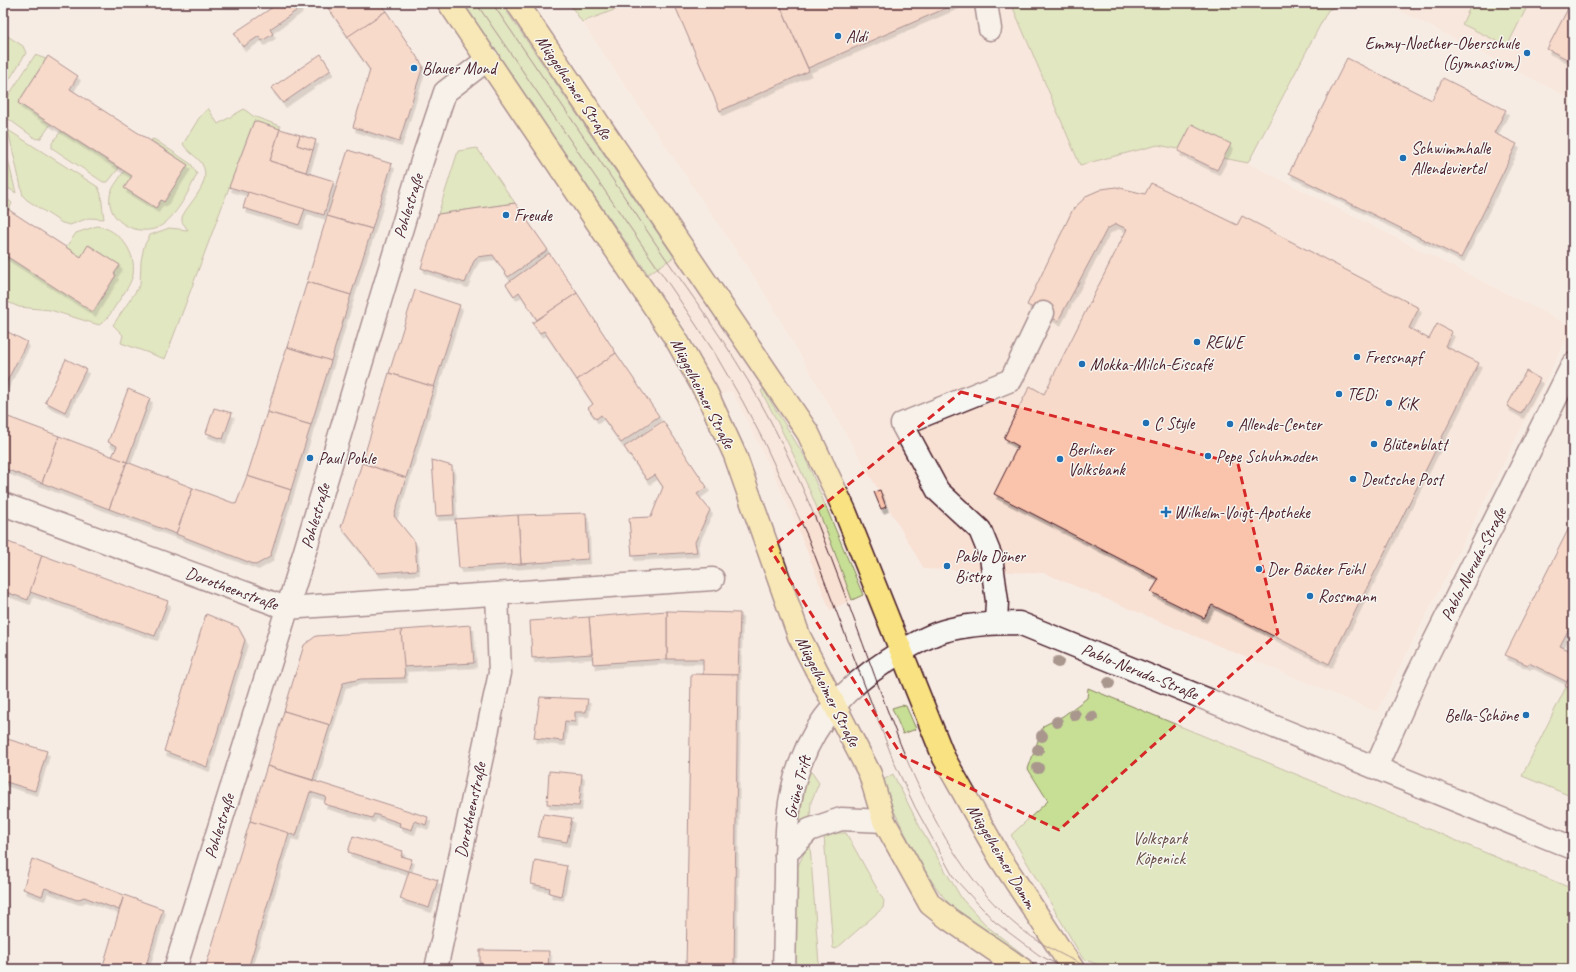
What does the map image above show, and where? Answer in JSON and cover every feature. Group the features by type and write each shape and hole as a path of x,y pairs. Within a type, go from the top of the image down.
{"main road":[{"name":"Müggelheimer Straße","path":"449,3 676,338 701,382 734,455 799,636 870,774 884,821"},
{"name":"Müggelheimer Straße","path":"517,3 808,433 845,511 936,740"},
{"name":"Müggelheimer Damm","path":"936,740 944,758 1000,858 1073,969"},
{"path":"884,821 930,904 949,919 1022,969"}],"street":[{"path":"986,3 990,29"},
{"name":"Pohlestraße","path":"175,969 286,608 298,574 422,161 445,92 488,59"},
{"path":"996,623 997,601 991,557 980,530 938,492 902,424 1011,380 1043,313"},
{"name":"Pablo-Neruda-Straße","path":"1376,767 1416,678 1573,364"},
{"name":"Dorotheenstraße","path":"3,504 286,608 713,579"},
{"name":"Dorotheenstraße","path":"436,969 500,673 497,594"},
{"name":"Pablo-Neruda-Straße","path":"900,652 943,631 996,623 1019,623 1573,848"},
{"name":"Grüne Trift","path":"784,969 787,824 800,763 808,744 834,705 862,678 900,652"},
{"name":"Grüne Trift","path":"786,854 809,830 841,819 884,821"}],"highlighted area":[{"path":"961,392 1238,464 1278,633 1059,830 902,756 770,549"}],"shaded area":[{"path":"633,3 1011,3 1080,165 1158,145 1248,163 1573,327 1377,712 1044,573 924,569 762,289 582,22"},
{"name":"Emmy-Noether-Oberschule (Gymnasium)","path":"1393,3 1573,3 1573,100 1391,6"},
{"path":"674,257 763,389 761,391 804,475 852,600 830,610 799,531 780,488 738,403 731,391 721,395 689,334 648,274"}],"green space":[{"path":"461,3 501,3 674,257 648,274"},
{"path":"569,3 633,3 582,22"},
{"path":"1011,3 1345,3 1328,10 1248,163 1158,145 1080,165"},
{"path":"1472,3 1529,3 1507,46 1462,24"},
{"path":"3,34 23,46 26,53 3,90"},
{"path":"35,55 46,59 18,103 51,124 41,138 36,139 3,115 3,104"},
{"path":"208,108 218,124 244,109 253,116 280,126 280,129 254,121 165,359 121,343 123,335 113,325 140,285 141,261 144,246 150,235 169,228 188,230 182,222 182,217 199,192 205,171 200,161 187,150 183,144 199,118"},
{"path":"8,130 98,187 101,194 104,219 89,218 70,225 62,223 27,200 23,196"},
{"path":"61,131 119,168 108,182 103,182 52,148 52,143"},
{"path":"3,139 16,193 3,185"},
{"path":"154,139 191,164 197,174 180,206 168,220 161,226 154,229 137,230 122,223 116,218 110,204 111,192 124,171 132,176 125,188 156,208 161,200 164,202 188,165 151,140"},
{"path":"477,148 515,203 438,214 458,151"},
{"path":"3,195 12,203 9,210 3,206"},
{"path":"97,226 112,232 125,243 134,266 132,279 128,287 111,314 102,323 99,325 50,310 19,307 3,300 3,254 93,311 116,275 114,274 119,265 89,245 81,257 66,247 76,233"},
{"path":"763,389 805,457 863,595 852,600 811,494 775,416 761,391"},
{"path":"1566,687 1573,690 1573,797 1522,776"},
{"name":"Volkspark Köpenick","path":"1088,688 1573,889 1573,969 1109,969 1083,959 1011,835 1048,801 1028,769 1043,726 1063,716 1087,698"},
{"path":"902,705 906,706 916,729 903,734 892,708"},
{"path":"810,770 819,783 811,802 810,818 803,822 799,821 798,809"},
{"path":"893,774 923,833 962,899 988,927 1024,955 1023,957 962,916 953,908 935,886 917,857 880,782"},
{"path":"835,833 846,833 884,901 883,908 836,949 833,948 824,836"},
{"path":"810,846 819,964 814,969 796,969 794,874 806,849"}],"building":[{"path":"279,3 297,3 300,8 270,29 273,34 262,41 259,36 243,47 234,33"},
{"path":"325,3 380,3 386,11 348,37"},
{"path":"681,3 694,3 694,5 699,3 779,3 809,71 720,111 675,6"},
{"name":"Aldi","path":"779,3 958,3 808,68"},
{"path":"1571,3 1573,3 1573,62 1547,49"},
{"path":"386,11 423,66 399,142 353,127 370,70 347,37"},
{"path":"321,54 331,70 283,103 271,88"},
{"path":"48,56 78,76 70,89 188,165 164,202 161,200 156,208 124,188 132,176 18,103"},
{"name":"Schwimmhalle Allendeviertel","path":"1347,58 1432,100 1443,78 1506,110 1494,133 1517,144 1461,258 1289,173"},
{"path":"254,121 280,129 270,161 334,181 324,215 229,187"},
{"path":"1192,124 1231,144 1217,170 1178,151"},
{"path":"280,129 300,135 297,145 313,150 306,172 270,161"},
{"path":"300,135 316,140 313,150 297,145"},
{"path":"348,150 392,164 372,229 327,216"},
{"name":"Allende-Center","path":"1151,183 1237,225 1242,216 1419,308 1409,328 1429,339 1437,324 1452,332 1445,346 1479,363 1329,664 1212,605 1204,618 1151,592 1159,579 994,494 1018,446 1004,438 1018,409 1030,386 1044,394 1127,229 1116,224 1107,229 1058,321 1027,305 1073,209 1088,195 1102,189 1116,187 1145,194"},
{"path":"248,192 305,209 299,225 243,208"},
{"path":"515,203 548,250 508,277 493,255 477,257 465,283 421,268 438,214"},
{"path":"3,206 81,257 88,245 120,265 114,274 116,275 93,312 3,254"},
{"path":"327,216 372,229 351,295 307,282"},
{"path":"549,253 577,293 537,320 519,292 514,296 506,284"},
{"path":"307,282 351,295 331,361 287,347"},
{"path":"415,290 460,305 434,387 389,373"},
{"path":"577,293 616,353 577,380 544,331 540,333 532,323"},
{"path":"8,332 27,342 3,389 3,341"},
{"path":"287,347 331,361 311,425 267,412"},
{"path":"616,353 659,416 621,443 601,415 596,419 588,408 593,404 577,380"},
{"path":"66,359 86,369 65,412 45,402"},
{"path":"1526,371 1540,379 1521,414 1507,406"},
{"path":"389,373 434,387 406,478 362,463"},
{"path":"128,389 150,398 127,462 112,457 117,446 108,442"},
{"path":"214,408 232,413 223,439 206,433"},
{"path":"267,412 311,425 291,490 247,476"},
{"path":"3,415 59,436 42,483 3,468"},
{"path":"663,421 707,487 697,494 710,510 695,542 697,552 632,556 629,518 651,517 663,487 655,475 647,480 624,447"},
{"path":"59,436 127,462 109,509 42,483"},
{"path":"432,460 452,466 454,515 436,516"},
{"path":"127,462 193,488 176,534 109,509"},
{"path":"362,463 406,478 394,516 415,542 417,570 378,573 341,527"},
{"path":"247,476 291,490 270,557 256,565 176,534 193,488 236,504"},
{"path":"880,490 886,507 881,509 874,492"},
{"path":"586,513 588,559 521,564 518,515"},
{"path":"518,515 521,564 459,568 455,519"},
{"path":"1573,520 1573,621 1560,646 1573,652 1573,671 1567,682 1529,663 1528,665 1505,655"},
{"path":"3,540 42,555 28,600 3,591"},
{"path":"42,555 168,601 155,636 30,592"},
{"path":"667,611 740,613 738,675 703,675 703,659 667,659"},
{"path":"667,611 667,659 593,664 589,617"},
{"path":"206,614 238,627 245,640 207,767 164,751"},
{"path":"589,617 592,654 532,658 530,621"},
{"path":"471,625 474,663 403,667 401,630"},
{"path":"401,630 405,678 361,679 343,683 330,725 284,711 304,645 316,636"},
{"path":"1573,671 1573,690 1565,686"},
{"path":"691,674 738,675 734,969 686,969"},
{"path":"540,697 588,699 586,712 575,712 575,722 565,721 563,741 534,738"},
{"path":"284,711 330,725 313,780 267,766"},
{"path":"4,738 47,751 35,791 3,781"},
{"path":"267,766 428,817 426,825 415,821 412,830 399,826 400,823 374,814 372,818 324,804 326,797 310,792 296,836 250,821"},
{"path":"549,771 582,774 579,806 547,804"},
{"path":"543,814 572,818 567,842 538,837"},
{"path":"250,821 289,833 248,969 205,969"},
{"path":"353,836 403,851 401,856 412,859 408,871 348,852"},
{"path":"32,859 124,895 119,910 84,897 77,900 45,888 42,896 23,889"},
{"path":"535,860 567,866 561,896 549,893 550,888 531,884"},
{"path":"409,871 438,880 429,908 400,899"},
{"path":"124,895 163,909 145,969 102,969"},
{"path":"480,950 549,951 548,969 480,969"}],"tram line":[{"path":"476,3 675,293 714,352 743,402 762,438 807,535 894,762 915,807 954,878 995,922 1039,955 1066,969"},
{"path":"492,3 712,324 736,361 775,429 791,461 819,527 907,760 921,792 956,855 976,883 1010,920 1031,937 1055,951 1092,969"}],"place":[{"name":"Aldi","path":"838,36"},
{"name":"Emmy-Noether-Oberschule (Gymnasium)","path":"1527,53"},
{"name":"Blauer Mond","path":"414,68"},
{"name":"Schwimmhalle Allendeviertel","path":"1403,158"},
{"name":"Freude","path":"506,215"},
{"name":"REWE","path":"1197,342"},
{"name":"Fressnapf","path":"1357,357"},
{"name":"Mokka-Milch-Eiscafé","path":"1082,364"},
{"name":"TEDi","path":"1339,394"},
{"name":"KiK","path":"1389,403"},
{"name":"C Style","path":"1146,423"},
{"name":"Allende-Center","path":"1230,424"},
{"name":"Blütenblatt","path":"1374,444"},
{"name":"Pepe Schuhmoden","path":"1208,456"},
{"name":"Paul Pohle","path":"310,458"},
{"name":"Berliner Volksbank","path":"1060,459"},
{"name":"Deutsche Post","path":"1353,479"},
{"name":"Wilhelm-Voigt-Apotheke","path":"1166,512"},
{"name":"Pablo Döner Bistro","path":"947,566"},
{"name":"Der Bäcker Feihl","path":"1259,569"},
{"name":"Rossmann","path":"1310,596"},
{"name":"Bella-Schöne","path":"1526,715"}]}
